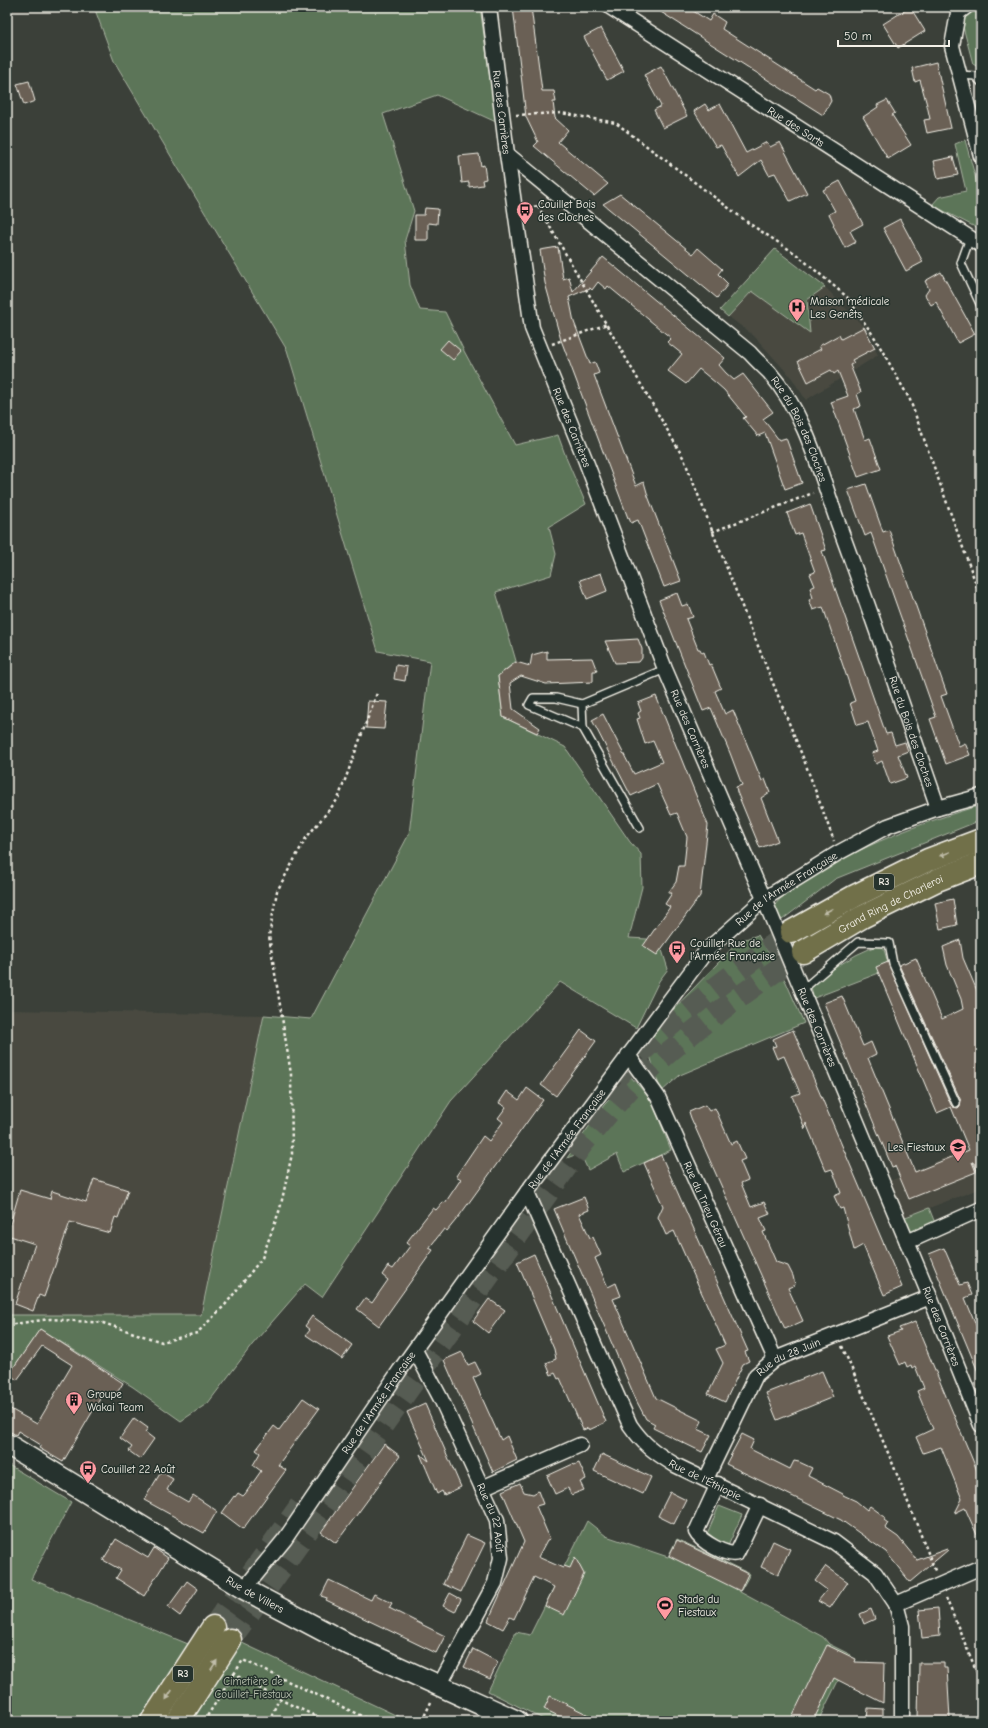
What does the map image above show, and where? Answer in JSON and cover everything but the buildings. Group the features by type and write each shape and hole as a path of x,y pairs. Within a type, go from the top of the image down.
{"highway":[{"name":"Grand Ring de Charleroi","path":"791,932 855,896 928,860 981,840"},
{"name":"Grand Ring de Charleroi","path":"803,952 862,917 937,880 981,863"},
{"name":"R3","path":"152,1721 213,1627"},
{"name":"R3","path":"178,1721 230,1640"}],"street":[{"name":"Rue des Carrières","path":"489,7 504,116 507,154 532,328 585,459 665,669 764,899 930,1297 981,1425"},
{"name":"Rue des Sarts","path":"610,7 975,242"},
{"path":"958,9 952,46 981,156"},
{"name":"Rue du Bois des Cloches","path":"507,154 750,353 770,373 796,411 809,440 825,489 852,560 938,808"},
{"name":"Rue de l'Armée Française","path":"244,1589 285,1539 415,1350 527,1192 707,950 764,899 838,853 888,826 938,808 981,796"},
{"name":"Rue du Trieu Gérau","path":"628,1055 658,1097 775,1359"},
{"name":"Rue de l'Éthiopie","path":"527,1192 630,1425 642,1441 657,1454 675,1465 834,1542 876,1573 896,1604 902,1634 902,1721"},
{"path":"907,1242 981,1209"},
{"name":"Rue du 28 Juin","path":"760,1505 737,1553 733,1554 725,1552 701,1539 696,1532 712,1482 756,1375 775,1359 930,1297"},
{"name":"Rue du 22 Août","path":"415,1350 441,1398 497,1520 501,1558 495,1583 439,1686"},
{"name":"Rue de Villers","path":"7,1444 244,1589 350,1645 517,1721"},
{"path":"482,1488 580,1445"},
{"path":"896,1604 981,1567"}],"lane":[{"path":"960,75 975,76 981,82"},
{"path":"975,242 961,263 981,306"},
{"path":"583,728 529,705 532,698 556,698 582,704 665,669"},
{"path":"582,704 583,728 640,828"},
{"path":"802,990 858,942 889,944 893,964 956,1103"}],"path":[{"path":"504,116 561,113 616,123 750,224 796,254 846,297 875,338 910,400 981,598"},
{"path":"551,190 538,206 684,459 804,760 838,853"},
{"path":"540,348 607,324"},
{"path":"712,532 825,489"},
{"path":"7,1325 50,1319 103,1323 162,1342 197,1333 225,1306 262,1258 280,1209 292,1154 291,1074 269,936 277,891 306,838 338,799 377,693"},
{"path":"837,1334 892,1462 981,1682"},
{"path":"204,1721 243,1660 372,1721"},
{"path":"234,1674 280,1699 326,1721"},
{"path":"422,1721 439,1686"},
{"path":"269,1721 280,1699"}],"shaded area":[{"name":"Maison médicale Les Genêts","path":"775,249 825,287 864,327 878,355 806,400 791,377 754,336 720,310"},
{"path":"7,1010 264,1015 201,1315 7,1315"},
{"name":"Les Fiestaux","path":"981,1101 981,1188 903,1218 890,1181 968,1148"}],"green space":[{"path":"94,7 480,7 496,122 437,95 383,114 414,211 405,240 410,285 420,310 445,312 464,351 515,445 558,435 586,504 549,527 556,554 551,575 496,592 516,661 498,676 503,717 565,747 630,842 641,854 642,887 629,938 647,939 662,950 668,969 659,981 636,1028 560,982 451,1101 322,1297 305,1284 252,1345 208,1403 181,1421 133,1387 40,1329 7,1377 7,1315 201,1315 264,1015 311,1019 409,834 430,661 378,651 287,350 114,61"},
{"path":"976,7 981,7 981,69 973,64 962,23 965,15"},
{"path":"965,140 981,197 981,230 932,205 939,197 966,191 955,144"},
{"path":"775,249 825,287 807,300 810,333 752,291 728,317 720,310"},
{"path":"981,805 981,820 835,879 782,920 773,908 783,896 791,890 826,868 869,846 912,828"},
{"path":"758,935 786,982 804,1023 680,1075 661,1092 645,1039 739,941"},
{"path":"882,943 888,963 879,973 814,998 811,987 831,970 856,955"},
{"path":"631,1077 652,1101 671,1150 624,1172 617,1154 588,1170 580,1153 567,1158 604,1105"},
{"path":"929,1208 935,1223 909,1233 903,1218"},
{"path":"7,1464 71,1502 31,1579 193,1646 139,1721 7,1721"},
{"path":"719,1506 742,1515 728,1546 706,1536"},
{"name":"Stade du Fiestaux","path":"587,1521 606,1536 668,1557 677,1539 750,1574 740,1592 823,1637 829,1644 851,1655 818,1721 547,1721 488,1691 516,1632 530,1635"},
{"name":"Cimetière de Couillet-Fiestaux","path":"240,1642 408,1721 190,1721"}],"tunnel":[{"path":"616,1078 636,1057 700,1000 791,932"},
{"path":"230,1640 584,1142 640,1078 659,1061 719,1012 803,952"},
{"path":"213,1627 300,1506"}],"place":[{"name":"Couillet Bois des Cloches","path":"525,225"},
{"name":"Maison médicale Les Genêts","path":"797,322"},
{"name":"Couillet Rue de l'Armée Française","path":"677,964"},
{"name":"Les Fiestaux","path":"958,1162"},
{"name":"Groupe Wakai Team","path":"74,1415"},
{"name":"Couillet 22 Août","path":"88,1484"},
{"name":"Stade du Fiestaux","path":"665,1620"}]}
